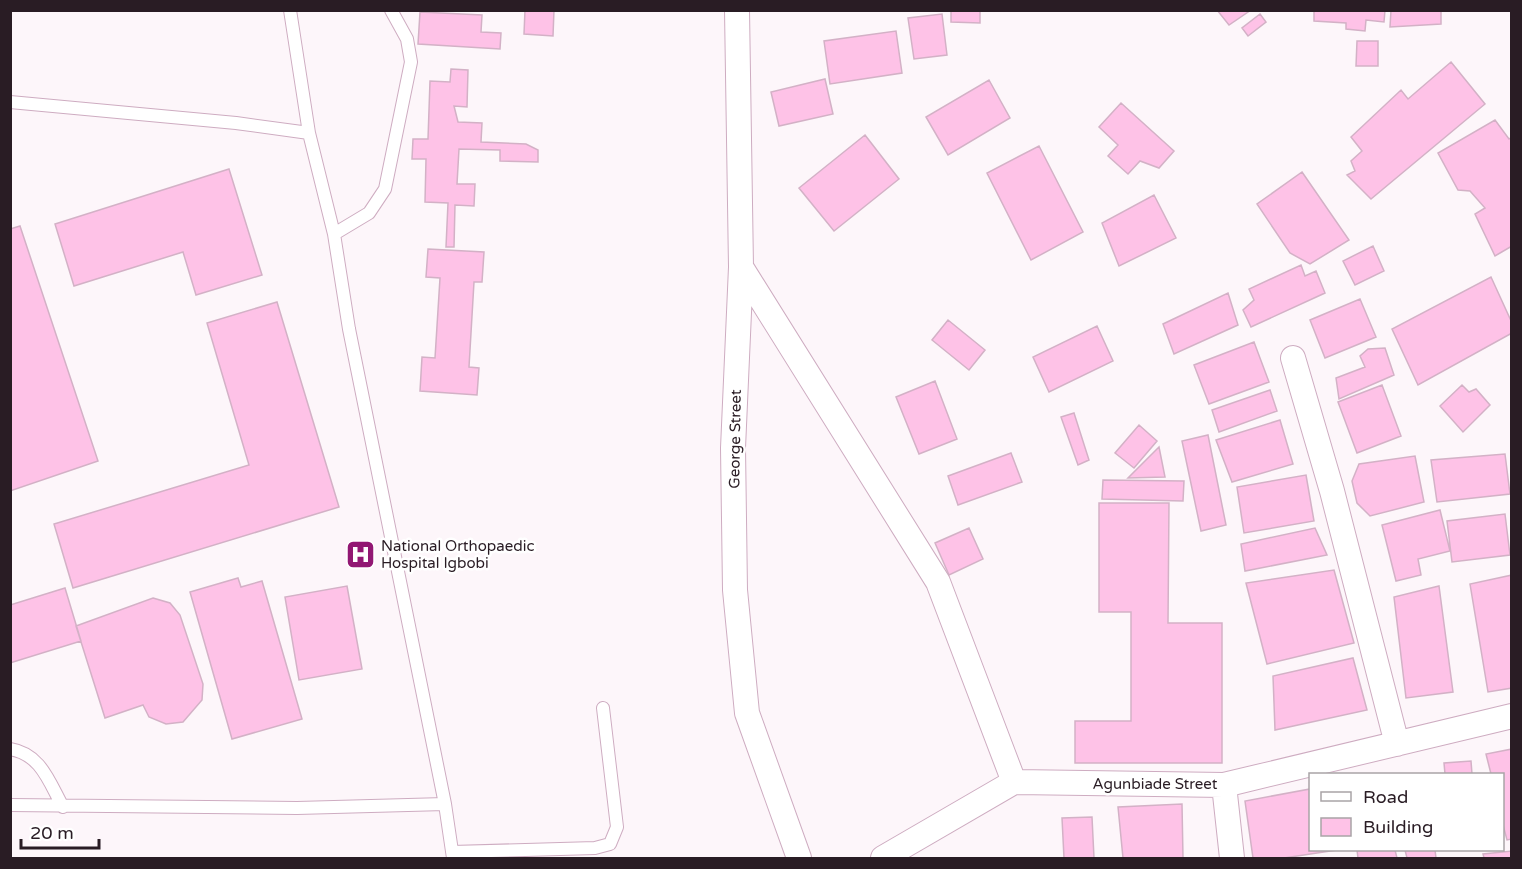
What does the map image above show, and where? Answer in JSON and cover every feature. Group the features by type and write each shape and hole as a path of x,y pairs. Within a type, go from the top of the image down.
{"street":[{"name":"George Street","path":"737,10 741,267 734,448 737,612 747,713 799,858"},
{"path":"741,267 938,582 1014,782 883,858"},
{"path":"1293,358 1332,491 1397,744"},
{"name":"Agunbiade Street","path":"1014,782 1224,784 1512,716"},
{"path":"1224,784 1232,858"}],"lane":[{"path":"290,10 309,132 334,234 351,341 445,804 453,855 595,848 610,844 616,827 603,708"},
{"path":"334,234 369,213 385,189 411,62 407,39 391,10"},
{"path":"10,102 309,132"},
{"path":"10,749 24,751 37,760 63,807"},
{"path":"10,805 297,808 445,804"}],"building":[{"path":"525,10 554,10 553,36 524,34"},
{"path":"951,10 980,10 980,23 951,22"},
{"path":"1217,10 1251,10 1229,25"},
{"path":"1314,10 1385,10 1384,22 1366,20 1365,31 1346,29 1346,23 1314,21"},
{"path":"1391,10 1441,10 1441,24 1390,27"},
{"path":"420,12 482,15 481,32 501,33 500,49 418,44"},
{"path":"942,14 947,55 914,59 908,18"},
{"path":"1260,14 1266,22 1248,36 1242,28"},
{"path":"896,31 902,73 830,84 824,41"},
{"path":"1357,41 1378,41 1378,66 1356,66"},
{"path":"1451,62 1485,104 1371,199 1347,175 1355,171 1351,161 1362,151 1351,137 1401,90 1408,99"},
{"path":"451,69 468,70 467,107 454,106 458,122 482,123 481,142 526,144 538,150 538,162 500,161 500,150 459,149 457,184 475,184 474,206 455,205 454,247 446,247 448,203 425,202 426,159 412,159 413,139 428,139 430,81 450,82"},
{"path":"825,79 833,114 779,126 771,92"},
{"path":"989,80 1010,118 948,155 926,117"},
{"path":"1121,103 1174,151 1159,168 1140,161 1128,174 1108,156 1118,145 1099,127"},
{"path":"1495,120 1509,139 1512,137 1512,246 1495,256 1475,214 1485,208 1470,191 1458,190 1438,153"},
{"path":"865,135 899,179 834,231 799,188"},
{"path":"1039,146 1083,232 1031,260 987,173"},
{"path":"229,169 262,275 196,295 183,252 74,286 55,224"},
{"path":"1302,172 1349,240 1310,264 1290,253 1257,204"},
{"path":"1154,195 1176,238 1119,266 1102,223"},
{"path":"20,226 98,461 10,491 10,229"},
{"path":"1373,246 1384,271 1355,285 1343,261"},
{"path":"428,249 484,252 482,282 474,282 469,367 479,368 477,395 420,391 422,357 435,358 440,278 426,277"},
{"path":"1301,265 1305,276 1316,271 1325,293 1251,327 1243,310 1254,300 1249,289"},
{"path":"1491,277 1512,323 1512,333 1418,385 1392,329"},
{"path":"1228,293 1238,325 1174,354 1163,324"},
{"path":"1360,299 1376,337 1325,358 1310,320"},
{"path":"277,302 339,507 73,588 54,524 249,465 207,323"},
{"path":"948,320 985,350 969,370 932,340"},
{"path":"1097,326 1113,361 1049,392 1033,357"},
{"path":"1254,342 1269,382 1209,404 1194,365"},
{"path":"1385,348 1394,375 1339,399 1336,378 1365,367 1360,356 1368,349"},
{"path":"935,381 957,439 919,454 896,397"},
{"path":"1382,385 1401,436 1357,453 1338,402"},
{"path":"1462,385 1469,392 1476,389 1490,405 1463,432 1440,406"},
{"path":"1270,390 1277,411 1219,432 1212,410"},
{"path":"1074,413 1089,460 1078,465 1061,417"},
{"path":"1280,420 1293,464 1232,482 1216,440"},
{"path":"1139,425 1157,441 1134,468 1115,453"},
{"path":"1208,435 1226,525 1201,531 1182,441"},
{"path":"1159,447 1165,477 1128,478"},
{"path":"1011,453 1022,482 958,505 948,476"},
{"path":"1505,454 1510,494 1437,502 1431,460"},
{"path":"1415,456 1424,502 1370,516 1357,503 1352,481 1359,464"},
{"path":"1306,475 1314,521 1244,533 1237,487"},
{"path":"1103,480 1184,481 1183,501 1102,499"},
{"path":"1099,503 1169,503 1168,623 1222,623 1222,763 1075,763 1075,721 1131,721 1131,612 1099,612"},
{"path":"1440,510 1450,551 1418,559 1421,575 1396,581 1382,525"},
{"path":"1505,514 1510,555 1452,562 1447,521"},
{"path":"969,528 983,559 949,575 935,543"},
{"path":"1315,528 1327,555 1245,571 1241,544"},
{"path":"1334,570 1354,643 1267,664 1246,583"},
{"path":"1512,575 1512,688 1488,692 1470,584"},
{"path":"238,578 241,587 262,581 302,719 232,739 190,592"},
{"path":"347,586 362,669 299,680 285,597"},
{"path":"1439,586 1453,692 1406,698 1394,597"},
{"path":"65,588 81,641 10,663 10,605"},
{"path":"153,598 170,603 180,615 203,684 202,700 183,722 166,724 149,717 143,705 105,718 76,626"},
{"path":"1353,658 1367,710 1275,730 1273,676"},
{"path":"1512,749 1512,839 1507,840 1504,829 1504,773 1491,773 1486,754"},
{"path":"1471,761 1472,773 1445,773 1444,763"},
{"path":"1309,789 1309,851 1330,851 1284,858 1253,858 1245,801"},
{"path":"1182,804 1183,858 1123,858 1118,807"},
{"path":"1092,817 1094,858 1064,858 1062,818"},
{"path":"1357,851 1395,851 1397,858 1358,858"},
{"path":"1405,851 1435,851 1436,858 1407,858"},
{"path":"1512,851 1512,858 1484,858 1483,854"}],"place":[{"name":"National Orthopaedic Hospital Igbobi","path":"360,555"}]}
